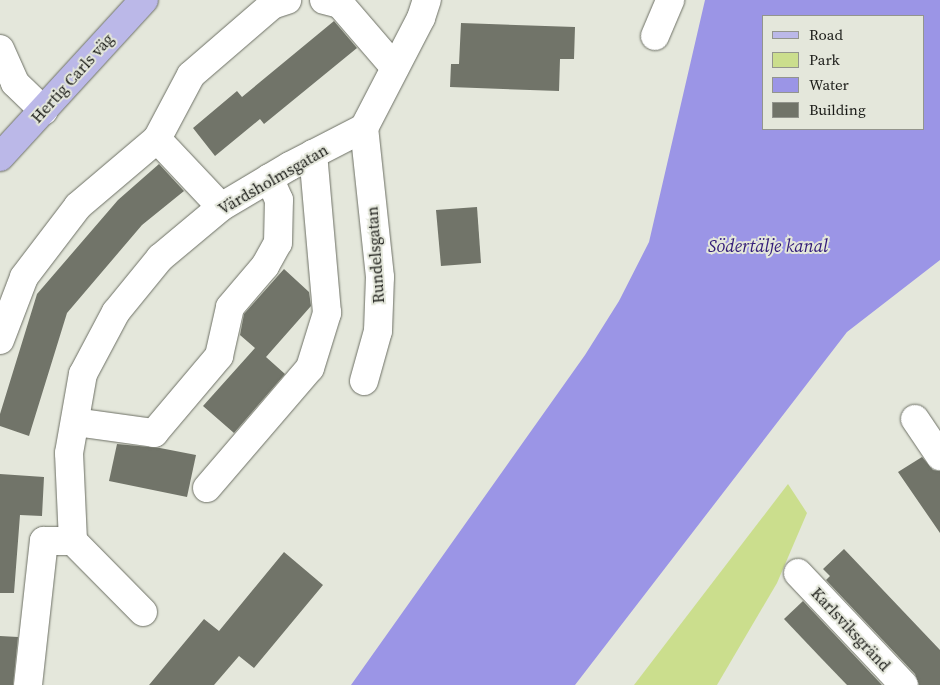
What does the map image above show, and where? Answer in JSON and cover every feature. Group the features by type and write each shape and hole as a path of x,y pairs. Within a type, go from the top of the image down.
{"main road":[{"name":"Hertig Carls väg","path":"0,156 44,111 144,0"}],"street":[{"path":"0,340 24,277 78,206 158,138 191,75 272,5 286,0"},
{"path":"324,0 340,4 395,68"},
{"path":"364,128 420,18 427,0"},
{"path":"655,36 670,0"},
{"path":"0,49 15,83 44,111"},
{"name":"Värdsholmsgatan","path":"73,541 69,453 83,374 116,312 160,258 221,207 269,178 364,128"},
{"name":"Rundelsgatan","path":"364,128 380,277 378,331 364,381"},
{"path":"158,138 221,207"},
{"path":"207,488 310,368 327,313 313,154"},
{"path":"74,422 154,433 219,356 230,307 265,266 278,243 279,200 269,178"},
{"path":"915,419 940,456"},
{"path":"28,685 44,541 73,541 143,612"},
{"name":"Karlsviksgränd","path":"798,573 904,685"}],"green space":[{"path":"788,484 807,513 777,583 717,685 634,685"}],"water":[{"name":"Södertälje kanal","path":"705,0 940,0 940,260 847,332 575,685 351,685 585,355 619,301 649,242"}],"building":[{"path":"334,21 357,48 264,124 260,119 215,156 193,128 237,91 242,97"},
{"path":"461,23 575,27 574,59 560,59 559,91 450,87 451,64 459,64"},
{"path":"159,164 184,191 142,225 67,313 29,436 0,426 0,414 37,294 118,200"},
{"path":"477,207 481,263 441,266 436,210"},
{"path":"284,269 309,292 311,306 266,357 285,374 234,433 203,406 255,348 240,335 244,314"},
{"path":"117,444 160,448 196,455 187,497 109,481"},
{"path":"922,457 933,470 940,471 940,533 898,472"},
{"path":"0,474 44,477 42,516 20,515 14,593 0,593"},
{"path":"844,549 940,650 940,685 919,685 915,674 826,580 830,576 823,569"},
{"path":"284,552 323,585 254,668 239,656 214,685 149,685 204,619 219,631"},
{"path":"803,601 882,685 847,685 784,619"},
{"path":"0,636 18,637 13,685 0,685"}]}
